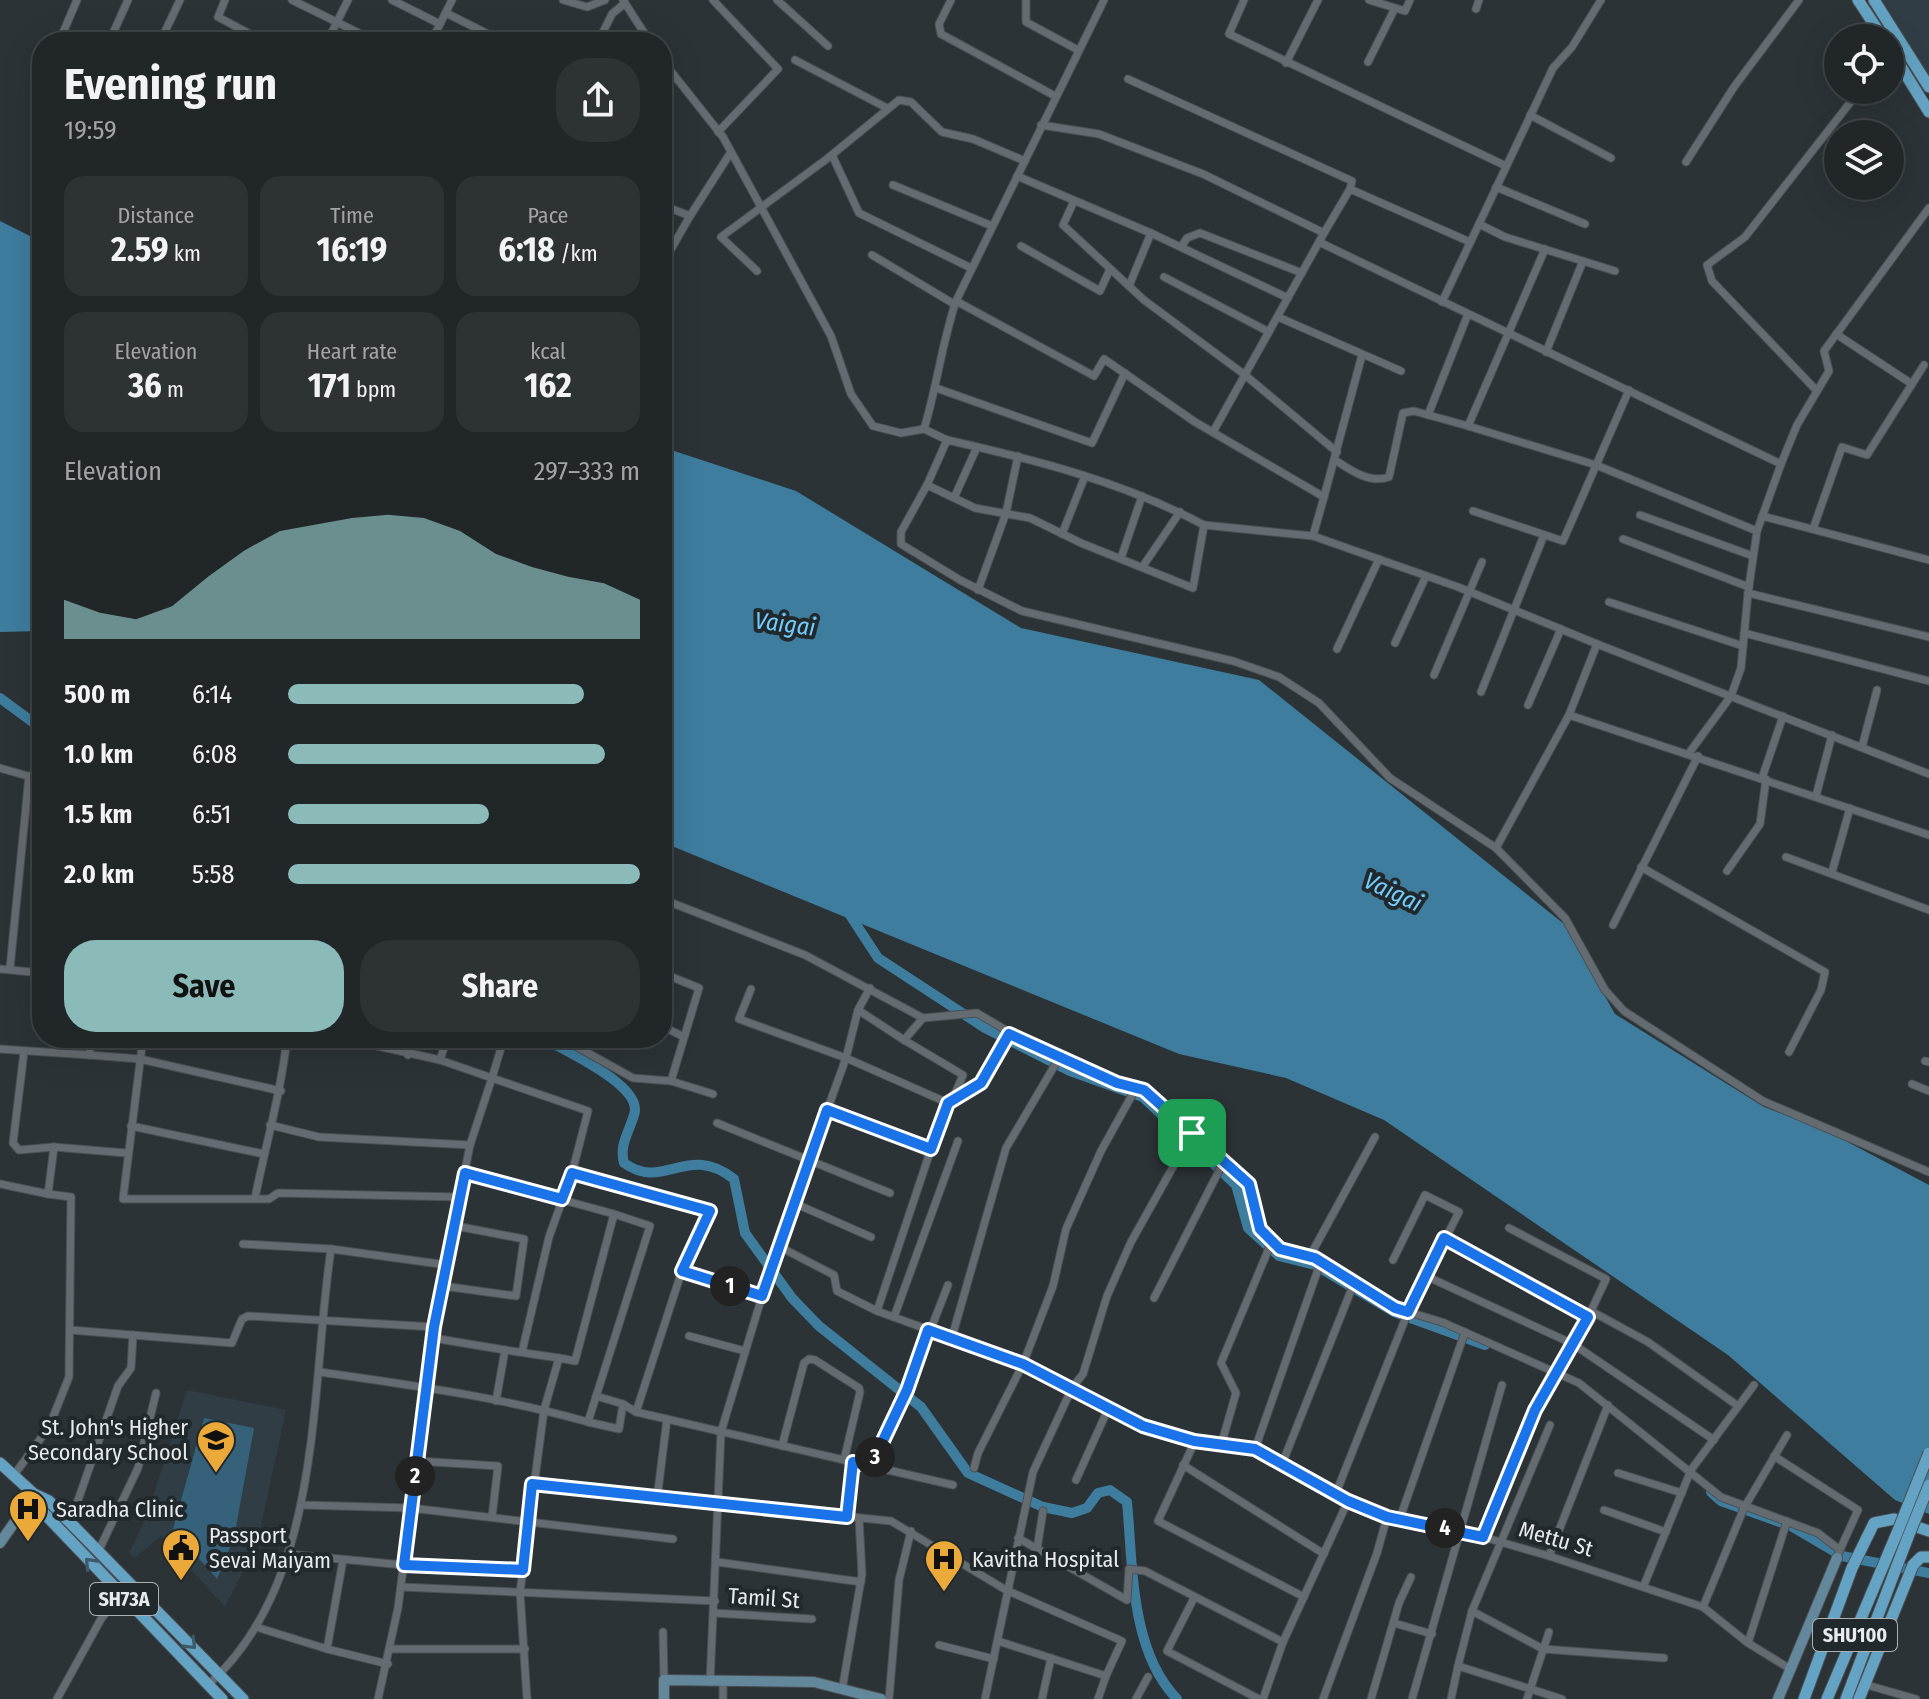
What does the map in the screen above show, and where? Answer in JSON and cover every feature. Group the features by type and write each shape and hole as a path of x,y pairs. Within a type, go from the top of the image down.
{"main road":[{"path":"1858,0 1874,24"},
{"path":"1874,0 1929,87"},
{"path":"1904,72 1929,112"},
{"name":"SHU100","path":"1827,1699 1882,1571 1894,1558 1929,1453"},
{"name":"SH73A","path":"0,1463 34,1494 49,1501 221,1673 243,1699"},
{"name":"SHU100","path":"1903,1535 1929,1485"},
{"name":"SH73A","path":"34,1494 39,1508 119,1595 222,1699"},
{"path":"1804,1699 1859,1550 1878,1521 1894,1519 1929,1531"},
{"path":"1859,1699 1913,1565 1921,1557 1929,1557"},
{"name":"SHU100","path":"1846,1699 1895,1573 1894,1558"}],"street":[{"path":"63,32 77,0"},
{"path":"114,32 128,0"},
{"path":"165,32 180,0"},
{"path":"225,0 218,17 246,32"},
{"path":"292,0 358,32"},
{"path":"332,32 348,0"},
{"path":"392,0 440,24"},
{"path":"436,32 452,0"},
{"path":"563,0 587,7 605,0"},
{"path":"713,0 778,69 718,132"},
{"path":"777,0 828,46"},
{"path":"951,0 939,24 941,34 1055,96"},
{"path":"1026,0 1026,22 1078,50"},
{"path":"924,429 936,388 942,340 955,303 1104,0"},
{"path":"1244,0 1229,34 1506,166"},
{"path":"1286,63 1318,0"},
{"path":"1375,1 1394,10 1405,11 1410,0"},
{"path":"1442,302 1553,68 1572,47 1601,0"},
{"path":"1686,162 1734,87 1799,0"},
{"path":"603,32 612,14 624,1 644,32"},
{"path":"1368,62 1394,10"},
{"path":"446,13 484,32"},
{"path":"795,60 887,108"},
{"path":"672,73 731,152 831,336 851,394 873,426 901,433 924,429 947,440 1018,456 1085,476 1142,496 1204,525 1313,536 1469,592 1929,774"},
{"path":"1128,79 1352,181 1213,432"},
{"path":"757,271 721,237 832,155 899,100 911,102 942,132 973,139 1025,161"},
{"path":"1817,391 1712,281 1707,265 1745,237 1849,104"},
{"path":"1530,115 1611,158"},
{"path":"1041,125 1099,134 1203,174 1324,233"},
{"path":"672,248 731,152"},
{"path":"832,155 859,213 971,268"},
{"path":"1017,176 1151,233 1288,298"},
{"path":"893,185 992,226"},
{"path":"1496,187 1585,224"},
{"path":"1350,189 1470,242"},
{"path":"1074,201 1063,225 1110,269 1245,375 1336,456 1370,478 1389,477 1403,413 1414,411 1596,465 1757,531"},
{"path":"1689,753 1731,696 1741,668 1757,531 1797,425 1829,371 1824,351 1929,208"},
{"path":"672,209 690,216"},
{"path":"1479,224 1505,237 1615,271"},
{"path":"1129,286 1151,233"},
{"path":"1181,247 1187,238 1200,233 1302,273"},
{"path":"1319,242 1781,464"},
{"path":"1021,246 1100,291 1110,269"},
{"path":"1468,426 1545,249"},
{"path":"872,255 955,303 1094,376 1104,359 1213,432 1324,497"},
{"path":"1546,352 1583,261"},
{"path":"1164,277 1269,332"},
{"path":"1428,415 1468,314"},
{"path":"1278,317 1401,371"},
{"path":"1836,334 1912,384"},
{"path":"1313,536 1362,355"},
{"path":"1813,529 1842,447 1867,455 1924,365"},
{"path":"936,388 1092,443 1125,373"},
{"path":"1473,511 1563,541 1629,390"},
{"path":"947,440 901,532 901,544 978,590 1022,611 1233,661 1279,677 1319,703 1390,778 1496,848 1565,918 1605,990 1624,1011 1763,1101 1929,1172"},
{"path":"954,498 977,447"},
{"path":"978,590 1006,513 1018,456"},
{"path":"1062,534 1085,476"},
{"path":"927,485 975,508 1030,518 1193,588 1204,525"},
{"path":"1121,558 1142,496"},
{"path":"1143,566 1180,512"},
{"path":"1640,515 1753,556"},
{"path":"1762,516 1929,560"},
{"path":"1481,692 1544,535"},
{"path":"1623,539 1748,590 1929,637"},
{"path":"1337,649 1379,559"},
{"path":"1434,675 1482,562"},
{"path":"1395,643 1426,576"},
{"path":"1609,602 1743,646"},
{"path":"1528,705 1561,629"},
{"path":"1744,633 1929,681"},
{"path":"1496,848 1569,715 1597,644"},
{"path":"1862,747 1877,690"},
{"path":"1569,715 1929,835"},
{"path":"1727,871 1760,824 1764,779 1783,716"},
{"path":"1816,796 1832,735"},
{"path":"1613,925 1698,756"},
{"path":"0,768 32,777"},
{"path":"10,968 29,776"},
{"path":"1832,872 1850,808"},
{"path":"1786,857 1929,910"},
{"path":"1641,867 1825,972 1821,990 1789,1052"},
{"path":"672,903 805,955 923,1018 961,1017 977,1013 1007,1037 1057,1062 1134,1092 1144,1090 1221,1167 1249,1184 1260,1229 1270,1245 1310,1256 1319,1266 1407,1315 1579,1383 1721,1497 1743,1511 1818,1533 1838,1553"},
{"path":"0,969 32,971"},
{"path":"671,1081 699,988 672,977"},
{"path":"710,1682 721,1432 773,1260 846,1058 858,1010 870,988"},
{"path":"751,989 739,1019 846,1058 948,1103"},
{"path":"858,1010 963,1075 948,1103 931,1149 877,1311"},
{"path":"904,1040 923,1018"},
{"path":"672,1031 684,1037"},
{"path":"948,1103 981,1083 1007,1037"},
{"path":"89,1055 90,1048"},
{"path":"142,1048 126,1153 123,1199 269,1199 278,1193 459,1197"},
{"path":"255,1198 270,1125 281,1091 286,1048"},
{"path":"381,1048 440,1060 588,1111 572,1173 549,1237 522,1352"},
{"path":"408,1055 410,1048"},
{"path":"440,1060 444,1048"},
{"path":"378,1699 388,1664 401,1587 434,1327 470,1145 501,1048"},
{"path":"579,1048 633,1078 671,1081 713,1094"},
{"path":"0,1049 140,1059 281,1091"},
{"path":"24,1052 13,1143 19,1150 54,1147 126,1153"},
{"path":"952,1337 1006,1148 1057,1062"},
{"path":"1912,1084 1929,1091"},
{"path":"974,1468 978,1453 1023,1364 1053,1286 1066,1229 1101,1151 1134,1092"},
{"path":"827,1110 931,1149"},
{"path":"717,1123 890,1193"},
{"path":"270,1125 350,1140 470,1145"},
{"path":"131,1126 264,1154"},
{"path":"985,1699 1028,1492 1072,1388 1083,1374 1107,1296 1131,1242 1189,1137"},
{"path":"1310,1256 1375,1137"},
{"path":"894,1317 958,1141"},
{"path":"48,1194 54,1147"},
{"path":"1154,1298 1221,1167"},
{"path":"465,1173 650,1226 588,1422"},
{"path":"572,1173 710,1211 682,1271 636,1412"},
{"path":"0,1184 71,1197 69,1377 49,1427 14,1475"},
{"path":"1336,1493 1407,1315 1459,1212 1425,1195 1393,1260"},
{"path":"794,1203 871,1237"},
{"path":"433,1338 575,1361 614,1214"},
{"path":"443,1286 516,1296 524,1239 456,1226"},
{"path":"1483,1537 1535,1410 1606,1279 1509,1228"},
{"path":"1444,1238 1648,1342 1738,1406"},
{"path":"243,1244 331,1249 447,1265"},
{"path":"1222,1442 1236,1393 1221,1363 1270,1245"},
{"name":"Mettu St","path":"780,1247 834,1275 837,1291 877,1311 1023,1364 1143,1426 1195,1441 1222,1442 1255,1449 1348,1501 1387,1517 1459,1530 1644,1585 1703,1607 1748,1643 1792,1670"},
{"path":"209,1684 256,1627 287,1554 302,1505 320,1372 321,1318 331,1249"},
{"path":"1255,1449 1319,1266"},
{"path":"682,1271 762,1296"},
{"path":"1426,1276 1573,1344 1714,1440"},
{"path":"871,1466 907,1390 948,1285"},
{"path":"1282,1464 1353,1286"},
{"path":"70,1330 232,1343 242,1319 248,1316 434,1327"},
{"path":"70,1523 118,1386 131,1368 133,1335"},
{"path":"1399,1521 1464,1335"},
{"path":"689,1336 745,1351"},
{"path":"496,1401 505,1350"},
{"path":"527,1699 520,1592 544,1410 559,1358"},
{"path":"782,1446 804,1363 809,1359 815,1360 859,1388 844,1460"},
{"path":"320,1372 544,1410 619,1429 623,1404"},
{"path":"1412,1699 1502,1385"},
{"path":"1644,1585 1690,1473 1754,1385"},
{"path":"98,1552 138,1468 156,1393"},
{"path":"596,1396 623,1404 636,1412 953,1485"},
{"path":"1076,1480 1109,1407"},
{"path":"1549,1556 1607,1408"},
{"path":"657,1499 667,1419"},
{"path":"1451,1699 1472,1611 1550,1425"},
{"path":"1703,1607 1743,1511 1787,1435"},
{"path":"1195,1441 1158,1521 1304,1597"},
{"path":"1774,1456 1858,1510 1778,1699"},
{"path":"417,1461 498,1466 492,1517"},
{"path":"847,1517 853,1462"},
{"path":"1183,1465 1324,1554"},
{"path":"1618,1473 1682,1493"},
{"path":"532,1484 720,1506 891,1521 1006,1590 1122,1641 1098,1699"},
{"path":"0,1543 34,1494"},
{"path":"1194,1598 1167,1651 1261,1699 1283,1642 1348,1501"},
{"path":"302,1505 411,1508 673,1539"},
{"path":"1604,1510 1666,1532"},
{"path":"1037,1549 1043,1511"},
{"path":"1323,1699 1377,1553 1387,1517"},
{"path":"842,1690 861,1582 859,1518"},
{"path":"1748,1643 1786,1524"},
{"path":"889,1699 899,1580 911,1531"},
{"path":"1018,1538 1127,1600 1129,1569 1145,1571 1283,1642"},
{"path":"287,1554 404,1565 523,1570"},
{"path":"327,1649 343,1560"},
{"path":"717,1562 861,1582"},
{"path":"1371,1699 1411,1577"},
{"path":"57,1699 101,1619 131,1583"},
{"path":"401,1587 715,1601"},
{"path":"1472,1611 1543,1649 1664,1658"},
{"name":"Tamil St","path":"714,1613 812,1619"},
{"path":"1394,1623 1432,1634"},
{"path":"256,1627 388,1664"},
{"path":"663,1632 664,1699"},
{"path":"1527,1699 1549,1632"},
{"path":"998,1641 1106,1676"},
{"path":"939,1645 994,1659"},
{"path":"390,1649 525,1649"},
{"path":"1042,1699 1051,1658"},
{"path":"1458,1666 1562,1699"},
{"path":"1136,1699 1148,1677"},
{"path":"664,1680 814,1682 881,1699"},
{"path":"723,1682 723,1699"},
{"path":"1867,1685 1916,1699"}],"shaded area":[{"path":"1882,0 1929,0 1929,82 1904,44 1904,24 1894,24"},
{"name":"St. John's Higher Secondary School","path":"187,1390 286,1410 253,1563 247,1563 225,1607 161,1536 135,1558 129,1553 146,1518"},
{"path":"204,1418 254,1428 234,1538 217,1579 173,1529"}],"water":[{"path":"0,221 32,237 32,631 0,632"},
{"name":"Vaigai","path":"672,450 796,491 1021,628 1259,680 1564,924 1615,1014 1764,1107 1823,1129 1929,1185 1929,1514 1895,1500 1728,1355 1384,1120 1286,1078 1179,1054 672,846"}],"waterway":[{"path":"0,698 32,722"},
{"path":"848,912 878,958 985,1028 1070,1071 1143,1097 1236,1185 1248,1228 1279,1256 1315,1265 1394,1312 1485,1345"},
{"path":"561,1048 615,1081 634,1104 634,1115 624,1144 624,1163 652,1173 702,1165 734,1179 745,1233 792,1298 819,1326 921,1407 968,1473 1043,1507 1072,1513 1087,1508 1098,1493 1110,1490 1127,1502 1133,1579 1142,1632 1150,1657 1177,1699"},
{"path":"1711,1492 1721,1501 1791,1526 1842,1556 1929,1573"}],"place":[{"name":"St. John's Higher Secondary School","path":"216,1474"},
{"name":"Saradha Clinic","path":"28,1543"},
{"name":"Passport Sevai Maiyam","path":"181,1582"},
{"name":"Kavitha Hospital","path":"944,1593"}],"route":[{"path":"1009,1034 1117,1083 1144,1090 1192,1133 1249,1184 1260,1229 1280,1249 1315,1258 1395,1308 1408,1312 1444,1238 1588,1317 1535,1410 1483,1537 1387,1517 1348,1501 1255,1449 1222,1442 1194,1441 1143,1426 1023,1364 981,1346 928,1330 907,1390 871,1466 853,1462 847,1517 532,1484 523,1570 404,1565 434,1327 465,1173 562,1199 572,1173 710,1211 688,1252 682,1271 762,1296 827,1110 931,1149 948,1103 981,1083 1009,1034"}]}
